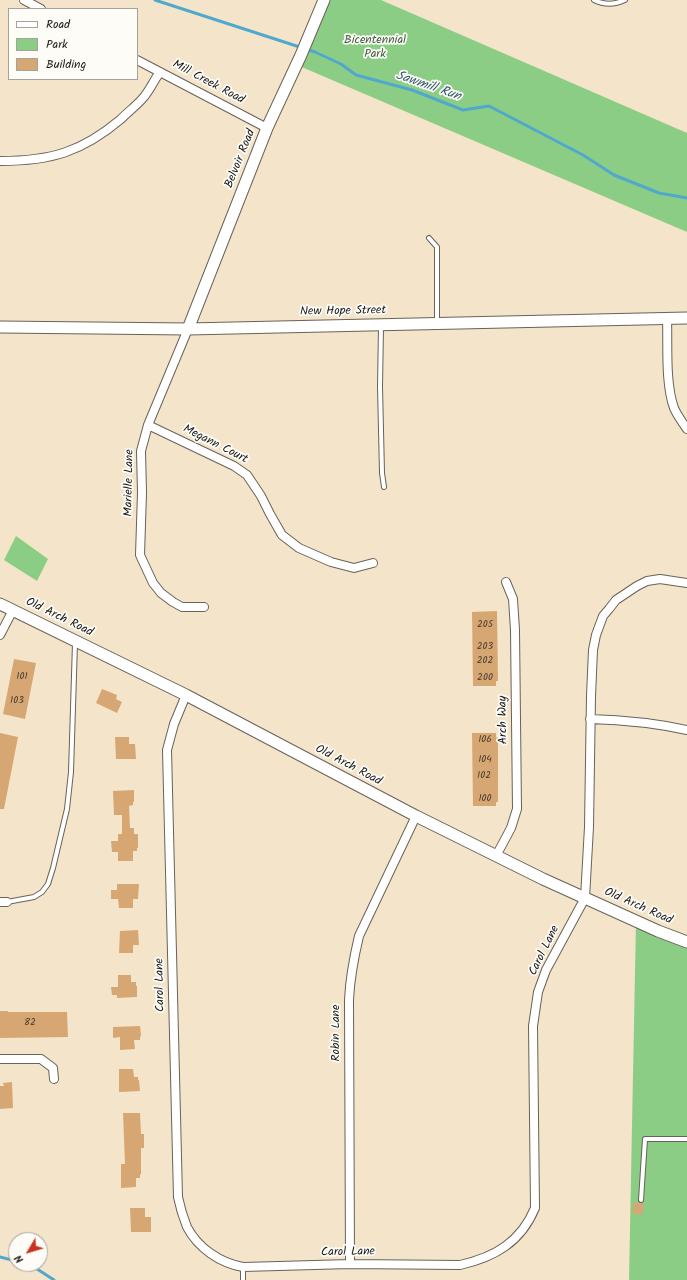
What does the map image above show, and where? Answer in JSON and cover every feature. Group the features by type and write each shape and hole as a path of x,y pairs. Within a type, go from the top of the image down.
{"street":[{"path":"24,0 39,8"},
{"name":"Belvoir Road","path":"188,329 267,128 301,55 324,0"},
{"name":"Mill Creek Road","path":"138,61 267,128"},
{"path":"0,161 24,161 51,157 82,147 106,131 143,98 160,72"},
{"path":"667,318 670,394 674,409 687,429"},
{"name":"New Hope Street","path":"0,327 188,329 687,318"},
{"name":"Marielle Lane","path":"188,329 148,425 140,451 142,493 140,555 153,583 161,593 182,607 204,607"},
{"name":"Megann Court","path":"148,425 234,466 247,475 261,496 282,536 299,548 331,562 354,568 373,563"},
{"name":"Carol Lane","path":"186,695 174,724 168,750 178,1197 187,1226 197,1241 221,1260 234,1266 350,1264 460,1265 492,1254 507,1246 520,1235 530,1222 535,1208 533,1026 538,992 546,970 585,898 589,827 590,719 593,650 596,635 603,616 616,600 637,586 648,581 660,579 687,583"},
{"name":"Arch Way","path":"496,856 511,828 517,809 515,630 513,599 506,582"},
{"name":"Old Arch Road","path":"0,604 186,695 416,816 496,856 658,931 687,942"},
{"path":"0,635 13,610"},
{"path":"590,719 626,720 653,723 687,730"},
{"name":"Robin Lane","path":"350,1264 350,977 359,936 416,816"},
{"path":"0,1060 41,1060 52,1068 54,1079"}],"lane":[{"path":"594,0 603,4 625,0"},
{"path":"429,238 437,247 437,323"},
{"path":"381,324 380,387 382,473 384,488"},
{"path":"4,902 34,897 42,892 48,884 53,868 67,808 71,772 75,641"},
{"path":"641,1200 645,1139 687,1140"},
{"path":"243,1267 243,1280"}],"green space":[{"name":"Bicentennial Park","path":"324,0 381,0 687,133 687,232 297,65"},
{"path":"16,536 48,559 37,581 4,560"},
{"path":"636,921 687,942 687,1280 629,1280"}],"building":[{"path":"497,611 498,681 496,681 496,686 473,686 472,612"},
{"path":"14,659 36,663 25,719 3,714"},
{"path":"102,689 117,695 116,699 122,702 117,713 96,703"},
{"path":"0,733 18,737 4,809 0,809"},
{"path":"472,733 496,733 496,737 498,738 498,802 496,802 496,806 473,806"},
{"path":"115,737 129,737 129,744 135,744 136,759 116,759"},
{"path":"134,790 134,802 133,805 129,806 130,828 134,828 134,834 138,834 138,848 137,851 133,851 133,861 118,861 118,852 112,852 111,841 118,841 118,834 122,834 122,815 114,815 113,791"},
{"path":"117,884 139,884 138,899 133,899 133,908 119,908 118,899 111,899 111,890 117,890"},
{"path":"138,930 139,945 133,945 133,953 119,953 120,931"},
{"path":"118,975 131,975 131,982 136,982 137,997 117,998 117,995 112,995 111,987 118,987"},
{"path":"0,1011 67,1012 68,1037 0,1038"},
{"path":"140,1026 141,1036 140,1040 134,1040 135,1049 120,1050 120,1037 113,1038 113,1027"},
{"path":"119,1069 133,1069 134,1077 138,1077 139,1080 140,1091 119,1092"},
{"path":"12,1082 13,1108 0,1109 0,1086 4,1086 3,1083"},
{"path":"123,1113 140,1113 141,1134 144,1134 144,1148 141,1148 141,1175 140,1174 140,1178 136,1178 136,1187 121,1188 121,1164 125,1164"},
{"path":"633,1203 643,1203 643,1214 633,1214"},
{"path":"130,1208 145,1208 145,1217 151,1217 151,1232 131,1232"}],"waterway":[{"name":"Sawmill Run","path":"155,0 315,52 341,64 356,75 412,90 463,110 489,106 583,155 614,175 659,193 687,198"},
{"path":"0,1257 8,1259"},
{"path":"42,1272 54,1280"}]}
